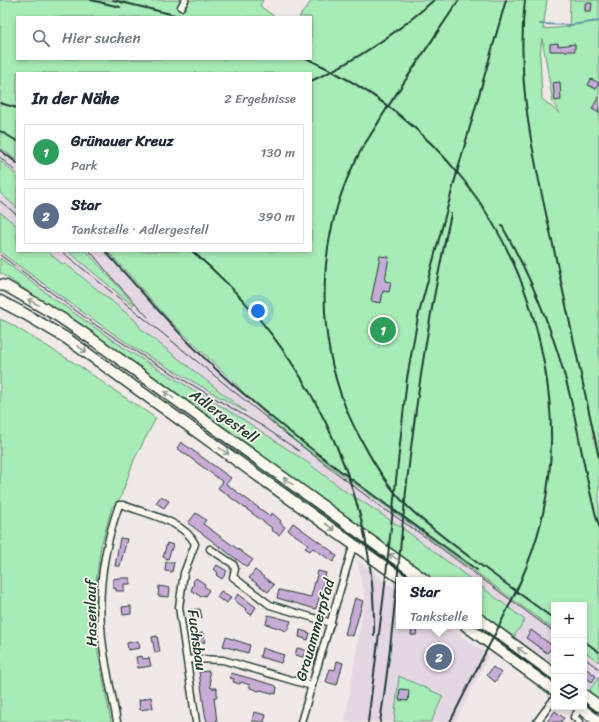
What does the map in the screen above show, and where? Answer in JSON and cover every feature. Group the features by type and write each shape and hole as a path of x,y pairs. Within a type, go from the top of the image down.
{"main road":[{"name":"Adlergestell","path":"0,285 6,286 61,318 89,337 421,577"},
{"name":"Adlergestell","path":"0,301 66,338 399,577"},
{"path":"193,428 201,418"},
{"path":"482,621 551,672"},
{"path":"470,629 551,688"},
{"path":"587,704 599,706"},
{"path":"587,708 599,722"}],"street":[{"path":"181,7 185,0"},
{"name":"Fuchsbau","path":"119,505 123,505 168,521 182,528 194,540 195,547 184,573 179,607 196,722"},
{"name":"Hasenlauf","path":"117,722 103,643 100,605 101,583 106,551 119,505"},
{"name":"Grauammerpfad","path":"301,722 351,553 355,546"},
{"path":"210,549 232,564 235,569 233,577 270,605 331,623"},
{"path":"187,660 223,660 312,686"},
{"path":"537,722 551,703"},
{"path":"578,710 574,717 580,722"}],"shaded area":[{"path":"311,60 549,499 554,602 551,602 551,665 513,638 525,620 482,587 482,577 468,577 405,530 349,494 304,460 130,352 54,299 0,258 0,252 136,349 243,410 140,329 135,320 68,265 61,263 48,252 69,252 132,305 133,303 87,252 109,252 322,406"},
{"path":"0,143 16,155 16,175 0,160"},
{"path":"0,193 16,207 16,225 0,212"},
{"path":"357,560 396,590 396,629 450,629 489,655 455,722 431,722 443,696 400,676 394,722 345,722 365,597"},
{"path":"587,638 599,647 599,677 588,692"}],"green space":[{"path":"0,0 180,0 177,7 185,9 190,0 263,0 260,6 274,16 16,16 16,60 312,60 312,16 300,16 312,0 547,0 543,29 569,27 570,0 599,0 599,662 587,653 587,602 551,602 551,628 287,435 170,321 109,252 312,252 312,72 16,72 16,160 0,147","holes":["542,38 553,103 560,114 542,99 540,56"]},
{"path":"0,160 16,175 16,207 0,193"},
{"path":"0,212 16,225 16,252 48,252 61,263 67,265 135,320 141,329 246,412 136,349 0,252"},
{"path":"69,252 87,252 134,304 132,305"},
{"path":"0,258 54,299 130,352 244,420 304,460 349,494 405,530 468,577 429,577 76,323 0,273"},
{"path":"0,319 81,367 156,418 134,460 120,499 112,507 101,546 96,581 96,641 111,722 0,722"},
{"path":"238,455 247,457 413,577 406,577"},
{"path":"482,587 525,620 513,638 482,615"},
{"path":"482,627 551,677 551,682 478,629 482,629"},
{"path":"399,676 443,696 431,722 394,722"},
{"path":"599,677 599,700 588,692"}],"building":[{"path":"585,3 592,3 591,11 585,11"},
{"path":"558,43 558,46 575,44 575,51 550,51 550,44"},
{"path":"591,79 599,83 596,89 588,85"},
{"path":"560,82 561,100 555,101 553,83"},
{"path":"599,96 599,113 592,109"},
{"path":"380,256 389,257 385,281 391,282 389,292 383,291 381,303 371,301"},
{"path":"181,442 231,478 226,484 270,516 272,513 281,521 280,523 285,527 279,535 271,530 272,528 218,488 223,482 177,448"},
{"path":"161,496 169,501 164,508 156,503"},
{"path":"196,513 206,520 203,524 253,560 247,567 188,523"},
{"path":"293,523 333,552 332,553 337,556 333,562 313,548 310,551 305,548 308,544 288,530"},
{"path":"120,538 127,539 120,566 115,566"},
{"path":"167,543 173,545 168,559 163,557"},
{"path":"166,562 174,562 172,572 165,571"},
{"path":"217,565 227,571 222,579 216,575 218,573 214,569"},
{"path":"255,570 274,585 268,592 249,578"},
{"path":"318,571 326,573 316,609 277,598 279,590 311,597"},
{"path":"130,578 130,584 124,584 124,591 116,591 116,588 113,588 113,579"},
{"path":"196,578 205,584 204,586 209,590 205,596 203,595 201,597 191,590 194,583 193,582"},
{"path":"159,586 170,588 169,597 158,596"},
{"path":"221,591 231,597 227,603 217,597"},
{"path":"238,594 256,607 251,615 234,600"},
{"path":"355,598 363,601 353,636 345,634"},
{"path":"131,606 131,614 123,615 122,607"},
{"path":"200,609 202,618 191,619 190,610"},
{"path":"268,615 291,621 287,631 266,624"},
{"path":"412,629 417,629 416,635 411,635"},
{"path":"300,630 310,633 308,640 299,637"},
{"path":"531,630 551,645 551,648 547,653 526,638"},
{"path":"203,633 205,642 194,643 193,634"},
{"path":"157,636 160,652 155,653 152,637"},
{"path":"226,637 250,645 248,653 223,646"},
{"path":"138,641 140,648 128,650 127,643"},
{"path":"262,648 284,655 281,663 260,657"},
{"path":"297,648 305,650 303,657 295,655"},
{"path":"142,656 143,659 149,658 151,666 138,668 136,657"},
{"path":"337,661 343,663 337,685 326,682 330,669 335,670"},
{"path":"493,667 501,673 495,682 487,675"},
{"path":"587,669 596,676 592,682 587,678"},
{"path":"209,671 211,688 217,688 217,697 214,697 217,722 207,722 205,714 199,672"},
{"path":"231,673 274,685 277,687 276,694 250,688 250,685 241,682 240,684 233,682 234,679 230,678"},
{"path":"400,689 409,690 408,701 399,700"},
{"path":"151,697 153,708 140,710 139,700"},
{"path":"555,711 564,718 561,722 547,722"},
{"path":"254,712 266,715 264,722 252,721"}],"waterway":[{"path":"540,24 571,25 599,21"}],"tram line":[{"path":"0,157 16,172"},
{"path":"0,201 16,214"},
{"path":"62,252 295,441 377,504 427,538 480,577"},
{"path":"91,252 148,317"},
{"path":"0,255 97,326 141,355 264,427 299,451"},
{"path":"482,579 551,630"},
{"path":"587,660 599,669"}],"railway":[{"path":"91,0 120,7"},
{"path":"113,0 179,16"},
{"path":"312,81 376,45 406,24 434,0"},
{"path":"459,0 382,116 359,154 345,183 335,214 328,246 325,278 325,311 328,344 335,375 349,416 383,477 395,493 424,521 466,555 551,617"},
{"path":"368,722 384,593 407,378 418,317 506,0"},
{"path":"525,0 523,62 528,124 599,458"},
{"path":"310,60 354,83 395,112 432,144 464,181 492,221 514,265 532,313 544,363 550,403 551,442 548,482 541,522 532,552 514,596 450,722"},
{"path":"0,103 16,108"},
{"path":"0,131 16,140"},
{"path":"0,150 16,162"},
{"path":"398,577 415,415 425,347 451,214"},
{"path":"502,226 532,284 562,366 599,526"},
{"path":"106,252 197,351 230,382 320,456 477,570"},
{"path":"193,252 232,289 268,330 300,375 326,423 347,474 363,526 372,581 374,636"},
{"path":"380,722 385,692 396,592"},
{"path":"587,643 599,652"}],"place":[{"name":"Grünauer Kreuz","path":"383,330"},
{"name":"Star","path":"439,657"}]}
